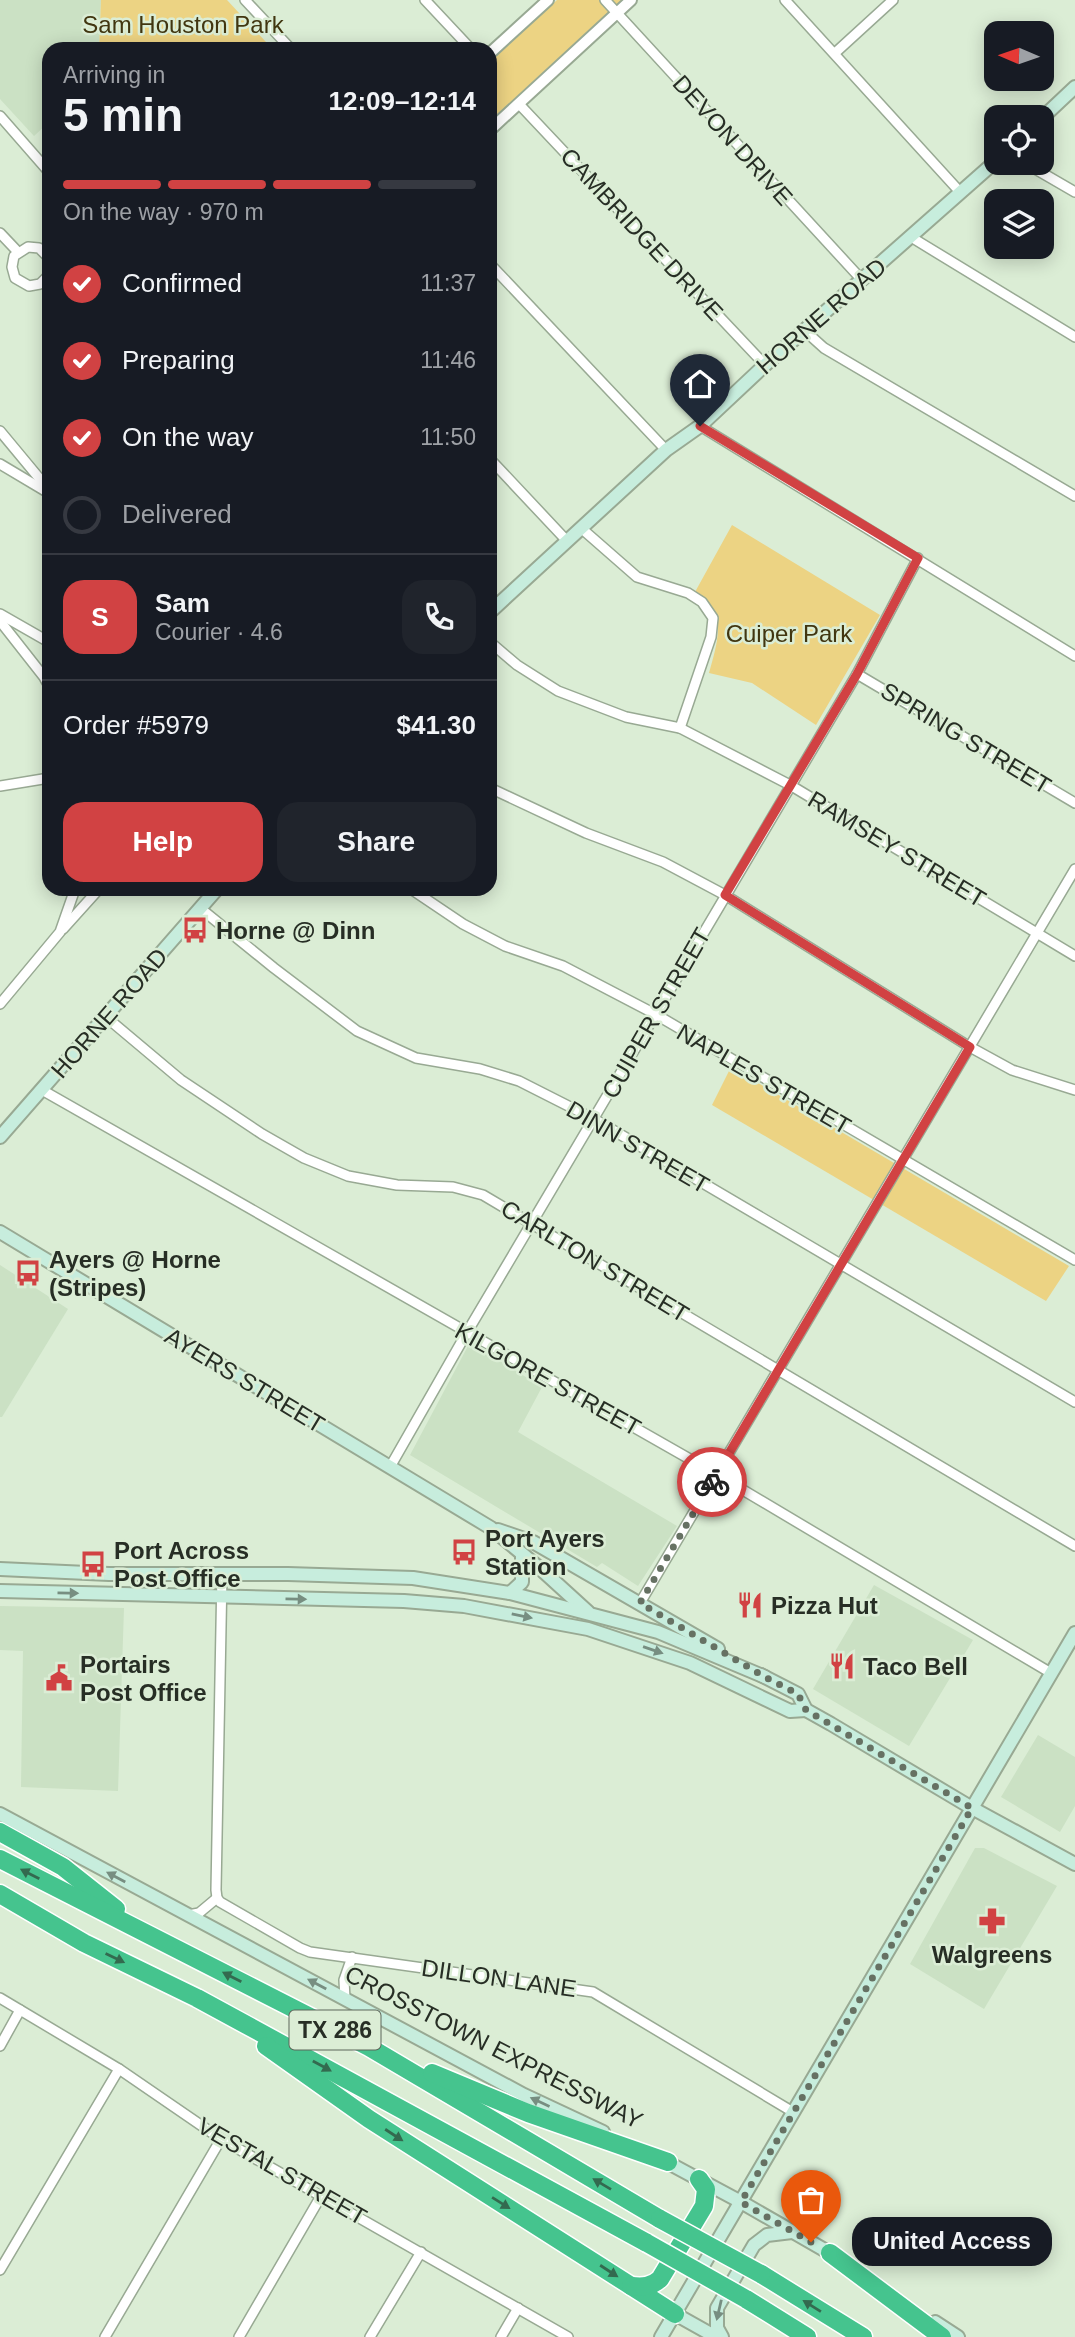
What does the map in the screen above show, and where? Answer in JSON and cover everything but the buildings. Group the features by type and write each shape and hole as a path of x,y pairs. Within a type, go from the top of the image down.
{"highway":[{"path":"0,1832 63,1867 149,1935"},
{"name":"TX 286","path":"0,1858 369,2047 660,2219 761,2274 863,2337"},
{"name":"TX 286","path":"0,1895 84,1943 197,1998 647,2243 807,2337"},
{"path":"0,1902 34,1913"},
{"path":"197,1998 369,2119 674,2314"},
{"path":"369,2047 528,2113 668,2162"},
{"path":"631,2286 653,2285 660,2279 704,2206 706,2189 699,2179"},
{"path":"830,2253 942,2337"}],"main road":[{"path":"1054,107 1075,87"},
{"name":"HORNE ROAD","path":"497,605 666,450 700,426 984,171"},
{"name":"HORNE ROAD","path":"0,1138 211,896"},
{"name":"AYERS STREET","path":"0,1232 491,1528 591,1615"},
{"name":"AYERS STREET","path":"491,1528 533,1542 640,1603 798,1694 806,1710 972,1808 1075,1864"},
{"path":"510,1593 522,1582 522,1555"},
{"path":"0,1569 109,1574 288,1574 413,1578 510,1593 658,1632 765,1677"},
{"name":"AYERS STREET","path":"0,1591 440,1603 515,1614 588,1629 690,1663 790,1712 806,1710"},
{"path":"661,2337 1075,1633"},
{"name":"CROSSTOWN EXPRESSWAY","path":"0,1814 524,2095 668,2162 830,2253 958,2337"},
{"path":"722,2337 717,2328 716,2308 754,2245 767,2235 792,2232"},
{"path":"674,2314 716,2337"}],"street":[{"path":"245,0 284,42"},
{"path":"425,0 464,42"},
{"path":"497,47 548,0"},
{"name":"DEVON DRIVE","path":"605,0 862,280"},
{"path":"497,124 631,0"},
{"path":"785,0 960,192"},
{"path":"835,53 893,0"},
{"name":"CAMBRIDGE DRIVE","path":"519,104 765,365"},
{"path":"0,116 42,164"},
{"path":"1046,175 1075,192"},
{"path":"0,233 18,252"},
{"path":"911,237 1075,337"},
{"path":"42,250 33,247 22,249 14,256 12,267 19,282 35,286 42,282"},
{"path":"497,271 666,450"},
{"path":"804,330 824,348 1075,496"},
{"path":"700,426 1075,656"},
{"path":"0,430 42,482"},
{"path":"0,464 42,487"},
{"path":"497,467 566,541"},
{"path":"581,528 638,577 688,593 702,602 713,618 711,637 680,728"},
{"name":"CUIPER STREET","path":"390,1467 654,1014 857,674 918,558"},
{"path":"0,614 42,638"},
{"path":"0,621 42,674"},
{"name":"RAMSEY STREET","path":"497,648 517,666 558,691 626,717 680,728 790,785 1075,956"},
{"name":"SPRING STREET","path":"857,674 1075,803"},
{"path":"0,786 42,779"},
{"path":"497,791 586,834 663,862 725,895 970,1047 1012,1070 1075,1090"},
{"path":"640,1603 1075,869"},
{"path":"61,932 73,896"},
{"path":"0,1004 93,896"},
{"name":"NAPLES STREET","path":"421,896 463,924 505,946 564,966 654,1014 1075,1260"},
{"name":"DINN STREET","path":"200,908 357,1031 416,1058 480,1069 519,1081 594,1119 1075,1402"},
{"name":"CARLTON STREET","path":"106,1017 181,1080 262,1134 304,1158 348,1176 397,1185 453,1186 483,1195 1075,1546"},
{"name":"KILGORE STREET","path":"42,1090 466,1334 716,1474 1051,1673"},
{"path":"188,1916 199,1913 217,1898 222,1574"},
{"name":"DILLON LANE","path":"217,1898 225,1906 310,1952 593,1992 793,2112"},
{"path":"345,1999 344,1980 352,1957"},
{"name":"VESTAL STREET","path":"0,1998 118,2069 221,2139 568,2337"},
{"path":"0,2046 20,2010"},
{"path":"0,2270 118,2069"},
{"path":"105,2337 221,2139"},
{"path":"239,2337 321,2196"},
{"path":"370,2337 421,2252"},
{"path":"501,2337 518,2308"}],"shaded area":[{"path":"0,0 101,0 99,42 42,42 42,129 34,136 0,99"},
{"path":"0,1265 68,1309 2,1417 0,1417"},
{"path":"468,1346 477,1347 542,1387 518,1432 677,1526 638,1586 602,1563 597,1567 410,1455"},
{"path":"874,1585 973,1640 909,1746 813,1689"},
{"path":"0,1606 124,1608 118,1791 21,1787 23,1651 0,1650"},
{"path":"1038,1735 1075,1757 1075,1806 1060,1832 1001,1797"},
{"path":"975,1848 984,1848 1057,1886 984,2009 910,1964"}],"green space":[{"name":"Sam Houston Park","path":"101,0 227,0 266,42 99,42"},
{"path":"557,0 623,0 497,117 497,56"},
{"name":"Cuiper Park","path":"732,525 880,615 816,725 752,683 709,673 718,629 712,610 695,592"},
{"path":"731,1067 1069,1266 1046,1301 712,1105"}],"way so far":[{"path":"712,1482 640,1603 798,1694 806,1710 972,1808 741,2202 811,2242"}],"place":[{"name":"Horne @ Dinn","path":"195,930"},
{"name":"Ayers @ Horne (Stripes)","path":"28,1273"},
{"name":"Port Ayers Station","path":"464,1552"},
{"name":"Port Across Post Office","path":"93,1564"},
{"name":"Pizza Hut","path":"750,1605"},
{"name":"Taco Bell","path":"842,1666"},
{"name":"Portairs Post Office","path":"59,1678"},
{"name":"Walgreens","path":"992,1921"},
{"name":"United Access","path":"811,2242"}],"route":[{"path":"700,426 918,558 857,674 725,895 970,1047 712,1482"}]}
